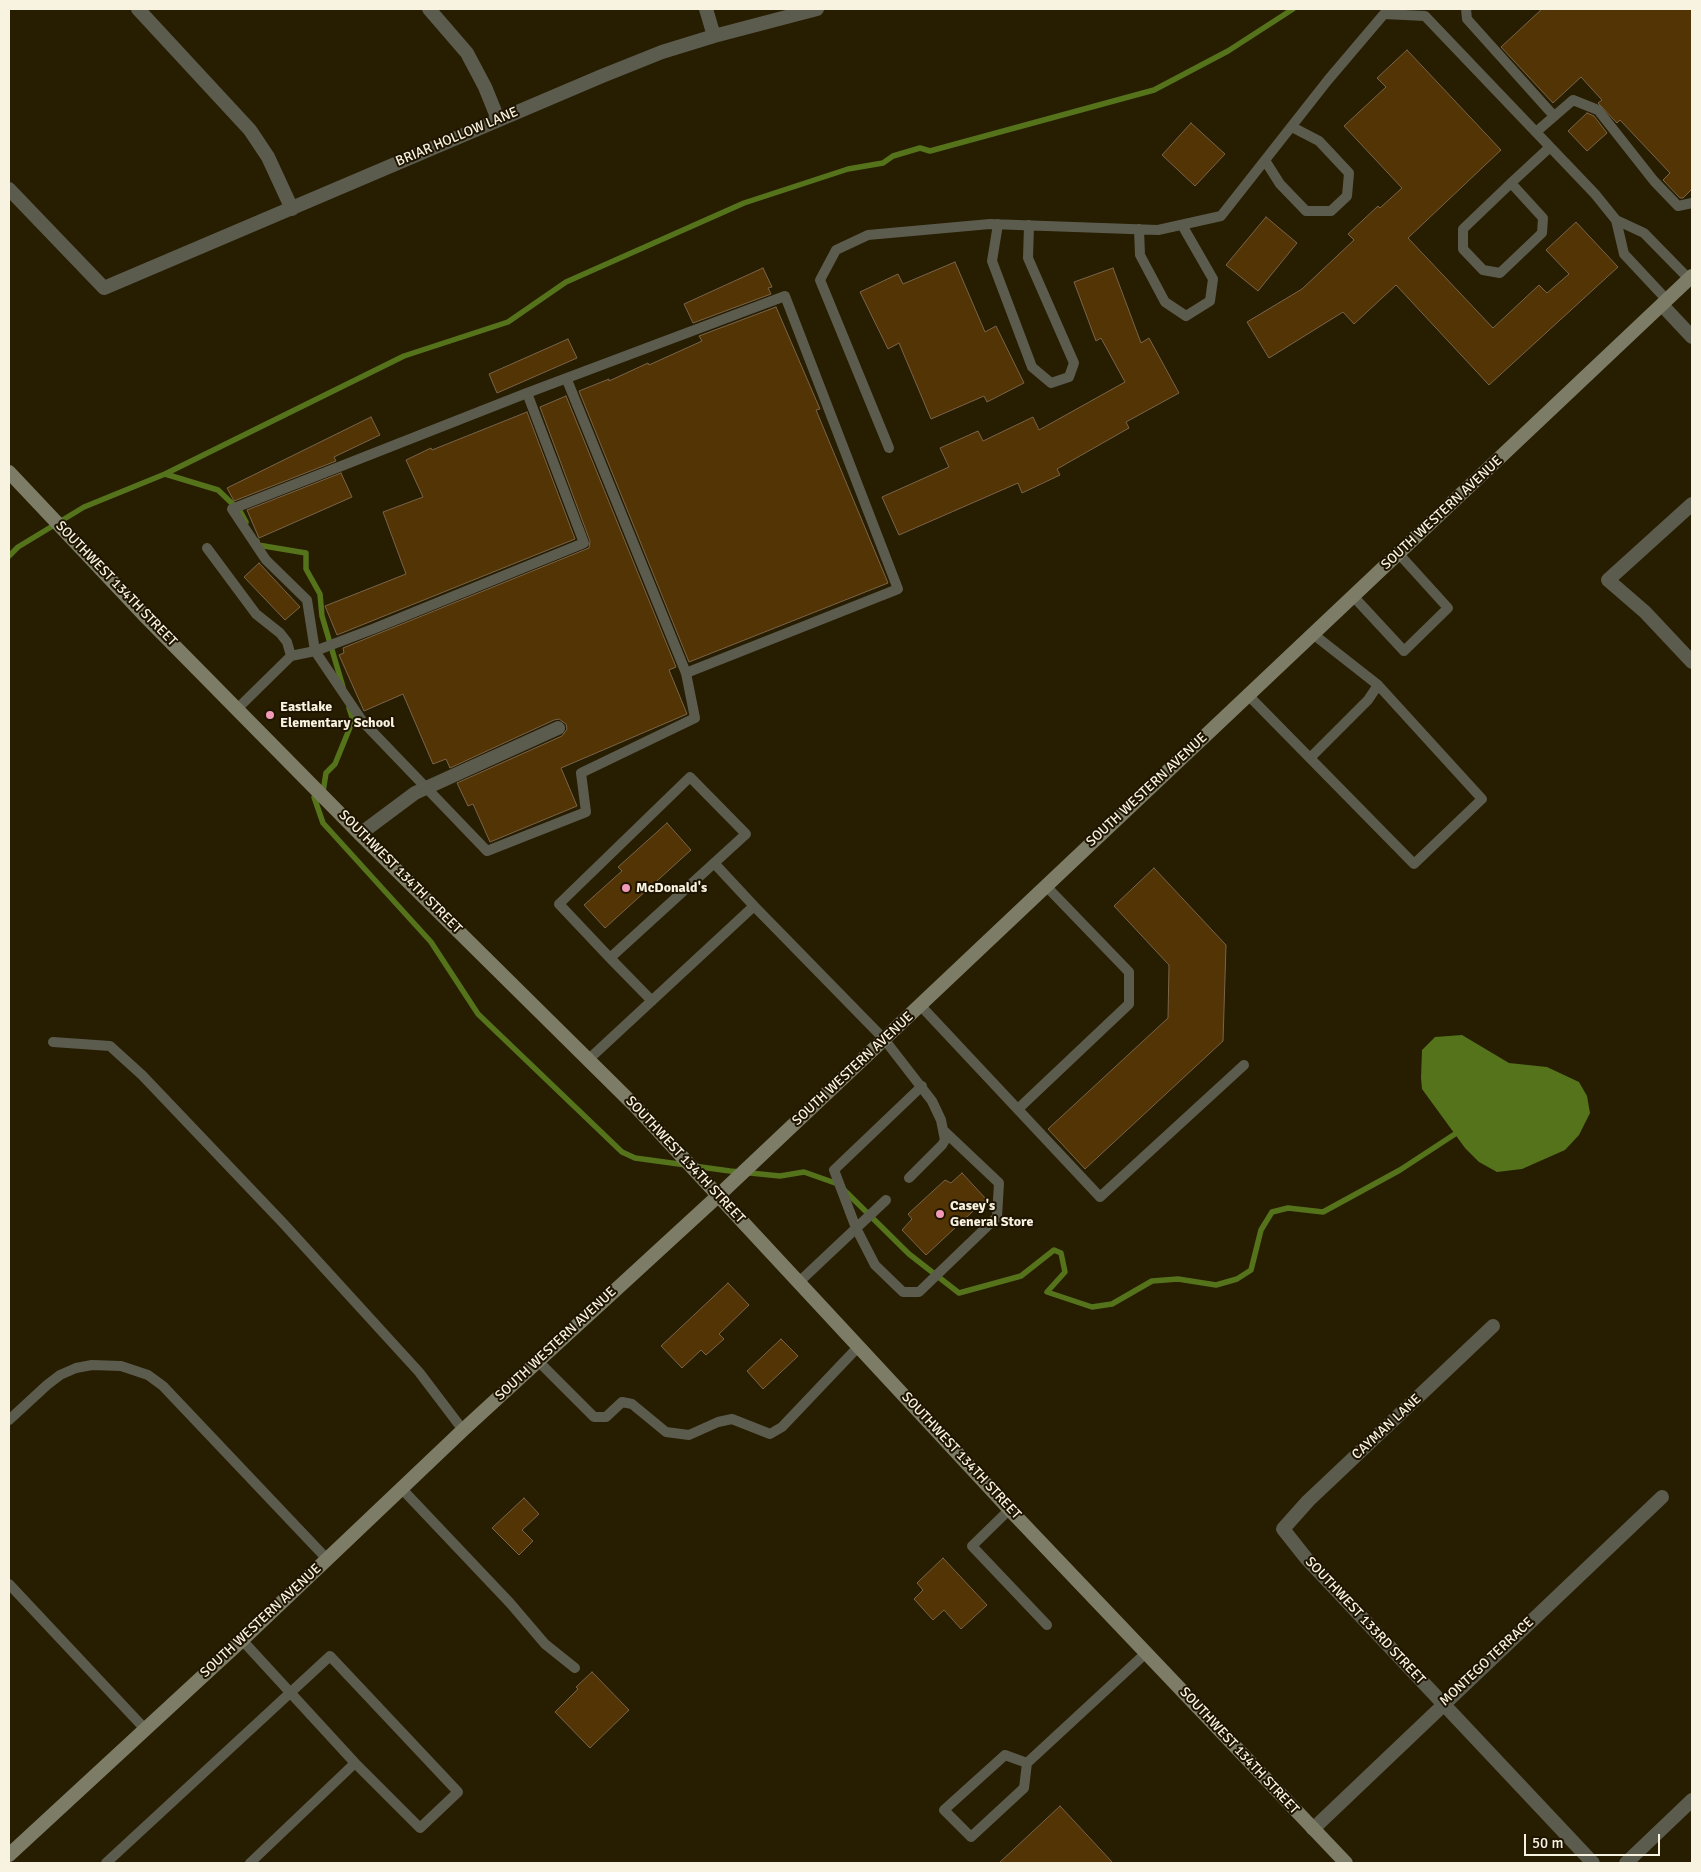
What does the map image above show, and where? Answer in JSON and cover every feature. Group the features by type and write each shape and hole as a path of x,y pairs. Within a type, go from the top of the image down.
{"main road":[{"name":"SOUTH WESTERN AVENUE","path":"9,1855 242,1640 463,1430 719,1195 1691,278"},
{"name":"SOUTHWEST 134TH STREET","path":"9,472 80,548 360,834 589,1059 719,1195 1010,1509 1346,1863"}],"street":[{"path":"138,9 250,130 268,157 292,209"},
{"path":"429,9 467,53 485,87 498,120"},
{"path":"706,9 714,36"},
{"name":"BRIAR HOLLOW LANE","path":"9,189 104,288 645,59 714,36 817,9"},
{"path":"1664,303 1692,336"},
{"path":"1692,504 1608,580 1645,612 1692,662"},
{"path":"360,834 415,793 558,728"},
{"name":"CAYMAN LANE","path":"1283,1529 1308,1502 1493,1326"},
{"name":"MONTEGO TERRACE","path":"1312,1829 1662,1497"},
{"name":"SOUTHWEST 133RD STREET","path":"1283,1529 1306,1558 1594,1863"},
{"path":"1626,1863 1692,1800"}],"lane":[{"path":"1466,9 1467,19 1554,116"},
{"path":"889,448 820,280 836,250 868,235 998,224 1158,230 1221,216 1266,162 1328,80 1384,14 1425,16 1536,132 1616,220 1644,233 1691,278"},
{"path":"1536,132 1574,100 1598,110 1654,181 1678,206 1692,204"},
{"path":"1266,162 1280,184 1306,211 1331,210 1347,196 1350,173 1319,141 1292,127"},
{"path":"1512,183 1543,218 1542,233 1500,273 1483,270 1463,249 1463,229 1550,147"},
{"path":"1616,220 1624,254 1664,303"},
{"path":"998,224 992,261 1032,367 1051,383 1069,377 1074,363 1028,258 1029,225"},
{"path":"1139,229 1140,255 1165,302 1186,316 1210,301 1213,279 1182,225"},
{"path":"567,380 686,673 695,718 581,773 586,812 487,851 363,722 315,651 308,600 266,560 232,509 527,393 567,380 785,296 898,589 686,673"},
{"path":"238,708 291,656 315,651 584,543 527,393"},
{"path":"207,548 256,614 280,632 287,642 291,656"},
{"path":"1354,596 1404,651 1448,608 1398,554"},
{"path":"1248,695 1414,864 1482,799 1378,685 1313,634"},
{"path":"1310,758 1368,700 1378,685"},
{"path":"610,958 746,834 690,776 559,904 610,958 652,1001"},
{"path":"714,863 884,1039 932,1101 944,1131 945,1140 909,1178"},
{"path":"1018,1109 1129,1004 1129,972 1046,886"},
{"path":"589,1059 754,906"},
{"path":"920,1005 1100,1198 1244,1065"},
{"path":"53,1042 110,1046 142,1075 283,1223 419,1372 463,1430"},
{"path":"922,1086 834,1170 856,1228 875,1265 903,1292 919,1292 997,1218 999,1183 944,1131"},
{"path":"799,1282 886,1200"},
{"path":"538,1361 594,1417 606,1417 622,1402 632,1404 666,1432 689,1435 718,1422 732,1419 770,1434 782,1427 859,1346"},
{"path":"9,1420 53,1380 76,1368 92,1365 121,1366 148,1375 170,1393 327,1559"},
{"path":"401,1488 510,1603 545,1644 575,1668"},
{"path":"1010,1509 972,1546 1047,1625"},
{"path":"9,1584 145,1729"},
{"path":"106,1863 291,1692 330,1656 458,1792 420,1828 355,1762 291,1692 242,1640"},
{"path":"1027,1762 1005,1755 944,1810 971,1837 1024,1788 1027,1762 1146,1653"},
{"path":"250,1863 355,1762"},
{"path":"261,1853 264,1863"}],"shaded area":[{"path":"1462,1035 1509,1063 1547,1067 1579,1082 1587,1096 1590,1113 1579,1135 1565,1150 1522,1169 1497,1172 1479,1162 1465,1148 1422,1089 1421,1078 1422,1050 1435,1037"}],"building":[{"path":"1542,9 1692,9 1692,189 1683,198 1680,198 1663,180 1670,173 1620,120 1617,123 1598,103 1602,100 1581,77 1553,103 1501,47"},
{"path":"1407,50 1501,150 1408,238 1493,328 1539,285 1547,293 1569,274 1546,250 1576,222 1618,267 1489,385 1396,285 1354,324 1343,312 1269,358 1247,322 1302,289 1354,240 1348,234 1378,206 1380,208 1402,188 1344,126 1386,87 1377,78"},
{"path":"1587,113 1594,116 1607,133 1587,151 1568,131"},
{"path":"1191,123 1225,154 1195,186 1162,155"},
{"path":"1266,217 1297,243 1258,291 1226,265"},
{"path":"955,262 985,332 996,326 1024,383 987,402 984,396 931,419 899,343 888,349 860,292 898,274 903,284"},
{"path":"763,268 772,287 768,288 771,294 693,323 684,304"},
{"path":"1113,268 1141,343 1149,338 1179,393 1126,422 1129,428 1057,469 1060,475 1022,493 1018,483 899,535 882,497 949,467 940,448 978,431 983,441 1033,417 1039,430 1125,382 1101,338 1096,341 1074,282"},
{"path":"776,307 820,409 816,410 888,583 689,662 579,391 609,379 609,381 648,363 649,365 702,341 699,336"},
{"path":"568,339 577,358 497,393 489,374"},
{"path":"566,396 676,667 669,670 687,714 561,768 577,806 490,842 473,804 468,806 457,783 562,736 567,729 566,724 559,719 554,720 450,768 446,759 433,764 403,694 364,711 339,655 344,653 343,648 589,548 590,541 540,407"},
{"path":"527,412 575,539 337,635 325,606 406,574 383,512 423,497 406,460 431,448 432,450"},
{"path":"371,417 380,435 334,457 336,461 234,501 227,488"},
{"path":"341,473 352,497 259,538 247,510"},
{"path":"259,563 300,607 285,620 244,577"},
{"name":"McDonald's","path":"667,823 691,850 605,928 584,905 622,871 618,867"},
{"path":"1154,868 1226,945 1223,1041 1085,1169 1048,1129 1168,1018 1169,965 1114,906"},
{"name":"Casey's General Store","path":"962,1173 986,1199 926,1255 902,1230 912,1219 908,1214 945,1180 951,1183"},
{"path":"728,1283 749,1305 719,1334 724,1339 706,1355 701,1350 682,1368 661,1346"},
{"path":"781,1339 798,1356 763,1389 747,1371"},
{"path":"524,1498 539,1514 522,1530 533,1541 519,1555 492,1528"},
{"path":"943,1558 987,1605 961,1629 944,1610 933,1620 914,1599 923,1590 917,1583"},
{"path":"592,1672 629,1710 590,1748 555,1712 578,1689 576,1687"},
{"path":"1060,1806 1113,1863 999,1863"}],"waterway":[{"path":"9,556 18,547 84,507 165,474 404,356 508,322 566,282 744,203 848,169 883,163 893,156 920,148 930,151 1154,90 1228,51 1293,9"},
{"path":"165,474 218,490 240,511 246,522"},
{"path":"257,541 258,545 306,553 306,569 320,594 322,616 343,687"},
{"path":"349,708 353,720 335,764 326,773 323,792 314,797 323,823 431,942 478,1014 622,1152 635,1158 730,1171 780,1176 804,1172 838,1184 909,1254 959,1293 1021,1276 1054,1250 1061,1253 1065,1272 1047,1292 1092,1307 1112,1304 1152,1281 1178,1279 1216,1285 1237,1279 1251,1270 1261,1230 1272,1212 1288,1208 1323,1212 1400,1170 1455,1134"}],"place":[{"name":"Eastlake Elementary School","path":"270,715"},
{"name":"McDonald's","path":"626,888"},
{"name":"Casey's General Store","path":"940,1214"}]}
